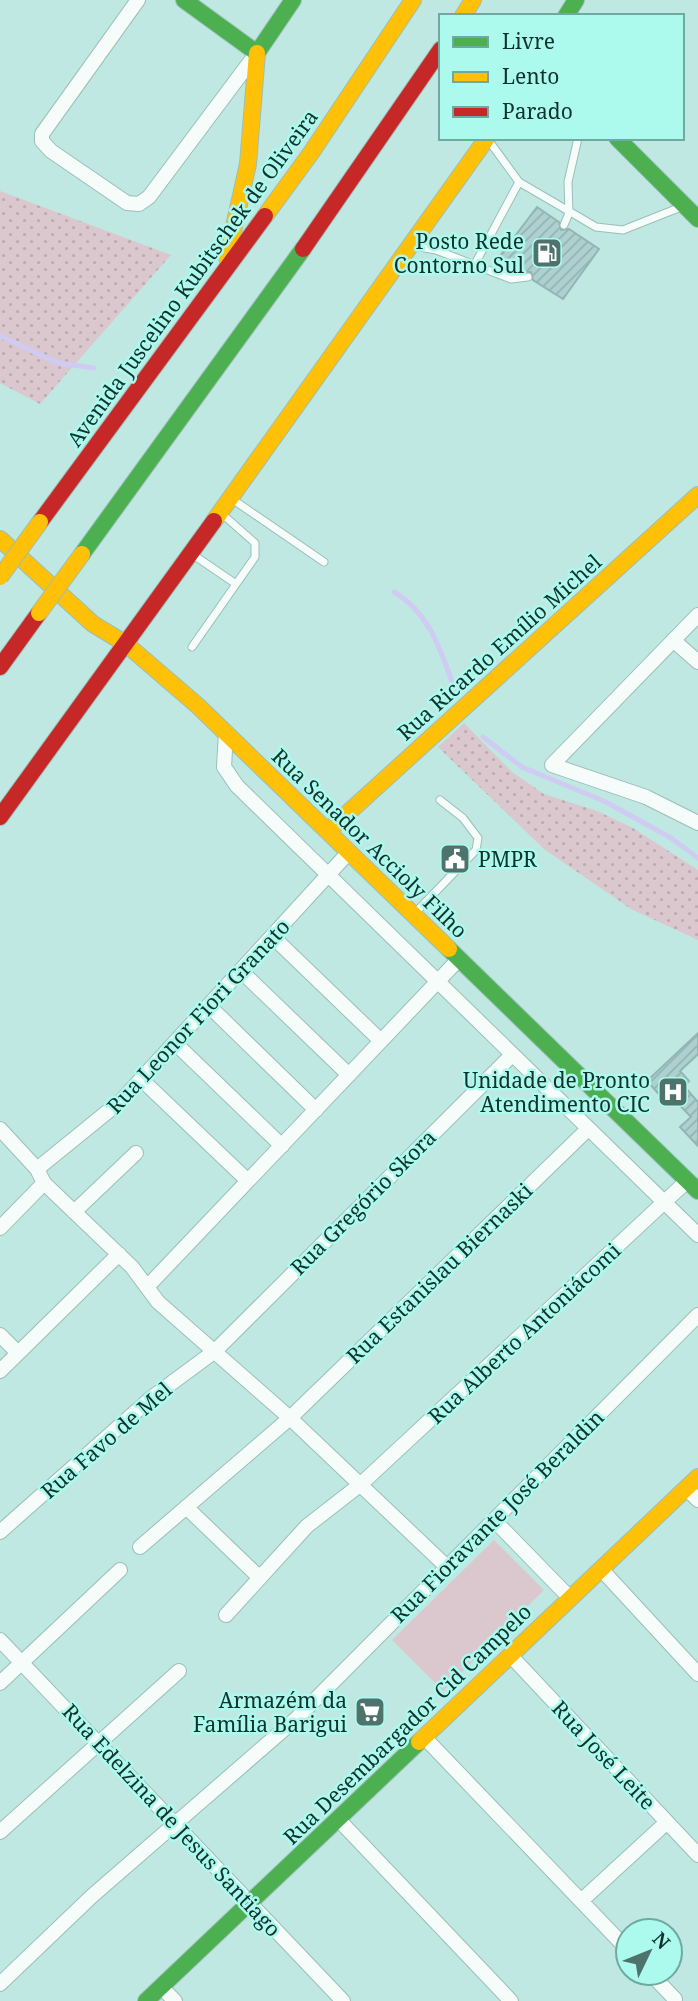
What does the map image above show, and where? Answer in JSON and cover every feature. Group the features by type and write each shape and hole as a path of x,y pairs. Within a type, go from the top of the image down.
{"main road":[{"path":"184,0 257,53"},
{"path":"223,274 246,177 257,53 293,0"},
{"name":"Avenida Juscelino Kubitschek de Oliveira","path":"0,577 311,153 413,0"},
{"path":"0,667 326,217 439,52"},
{"path":"0,817 413,246 486,140"},
{"path":"619,140 698,219"},
{"name":"Rua Ricardo Emílio Michel","path":"328,831 698,495"},
{"name":"Rua Senador Accioly Filho","path":"0,539 85,617 126,644 226,732 692,1186"},
{"name":"Rua Desembargador Cid Campelo","path":"146,2001 692,1482"}],"street":[{"path":"138,0 44,128 43,141 51,151 127,203 139,204 149,197 257,53"},
{"path":"696,819 646,797 552,765 698,615"},
{"path":"673,640 698,662"},
{"path":"226,732 223,755 229,776 698,1236"},
{"name":"Rua Leonor Fiori Granato","path":"37,1169 103,1118 349,852"},
{"path":"272,936 381,1041"},
{"path":"147,1287 459,959"},
{"path":"241,971 349,1075"},
{"path":"208,1006 316,1110"},
{"path":"175,1043 282,1146"},
{"name":"Rua Gregório Skora","path":"215,1351 512,1055"},
{"path":"141,1079 248,1181"},
{"path":"0,1129 37,1169 44,1183 119,1254 158,1302 290,1418 447,1567"},
{"name":"Rua Estanislau Biernaski","path":"140,1547 290,1418 589,1129"},
{"path":"75,1212 136,1153"},
{"path":"0,1228 44,1183"},
{"name":"Rua Alberto Antoniácomi","path":"226,1615 307,1526 361,1484 664,1202 692,1186"},
{"path":"0,1371 119,1254"},
{"name":"Rua Fioravante José Beraldin","path":"0,1984 92,1896 297,1718 698,1315"},
{"path":"0,1335 18,1353"},
{"name":"Rua Favo de Mel","path":"0,1532 150,1399 215,1351"},
{"path":"692,1482 698,1500"},
{"path":"186,1507 259,1577"},
{"path":"494,1520 570,1598"},
{"path":"601,1569 698,1674"},
{"path":"0,1682 120,1570"},
{"name":"Rua Edelzina de Jesus Santiago","path":"0,1640 343,2001"},
{"name":"Rua José Leite","path":"510,1655 698,1855"},
{"path":"0,1832 179,1671"},
{"path":"424,1737 614,1935"},
{"path":"338,1819 511,2001"},
{"path":"581,1901 667,1822"},
{"path":"161,1987 175,2001"},
{"path":"663,1987 675,1999"}],"lane":[{"path":"488,140 519,181 596,227 623,230 671,209 685,206"},
{"path":"564,225 569,213 568,182 578,140"},
{"path":"475,264 519,181"},
{"path":"413,246 475,264 511,279 528,276"},
{"path":"232,498 324,562"},
{"path":"192,647 257,550 255,543 221,513"},
{"path":"191,554 236,584"},
{"path":"413,915 476,850 478,838 463,818 440,800"}],"shaded area":[{"path":"0,191 171,255 40,404 0,383"},
{"path":"464,723 512,772 544,794 597,811 633,828 698,870 698,940 631,909 544,849 438,747"},
{"path":"494,1540 544,1590 443,1691 392,1640"}],"building":[{"path":"537,207 559,222 561,230 569,229 599,249 563,299 533,280 531,272 522,272 500,256"},
{"name":"Unidade de Pronto Atendimento CIC","path":"698,1033 698,1054 680,1071 689,1081 684,1086 698,1102 698,1146 680,1127 691,1117 672,1097 666,1102 647,1081"}],"waterway":[{"path":"0,336 58,363 94,368"},
{"path":"394,592 407,601 427,624 457,695"},
{"path":"483,737 522,767 606,802 671,838 698,858"}],"traffic: fast":[{"path":"184,0 257,53 293,0"},
{"path":"567,14 576,0"},
{"path":"619,140 698,219"},
{"path":"82,554 303,249"},
{"path":"449,949 698,1191"},
{"path":"146,2001 419,1742"}],"traffic: slow":[{"path":"265,216 311,153 413,0"},
{"path":"464,14 473,0"},
{"path":"227,258 248,164 257,53"},
{"path":"214,521 486,140"},
{"path":"328,831 698,495"},
{"path":"0,577 40,522"},
{"path":"0,539 93,624 126,644 198,706 449,949"},
{"path":"39,613 82,554"},
{"path":"419,1742 698,1477"}],"traffic: jam":[{"path":"303,249 439,52"},
{"path":"40,522 265,216"},
{"path":"0,817 214,521"},
{"path":"0,667 39,613"}],"place":[{"name":"Posto Rede Contorno Sul","path":"547,253"},
{"name":"PMPR","path":"455,859"},
{"name":"Unidade de Pronto Atendimento CIC","path":"673,1092"},
{"name":"Armazém da Família Barigui","path":"370,1712"}]}
